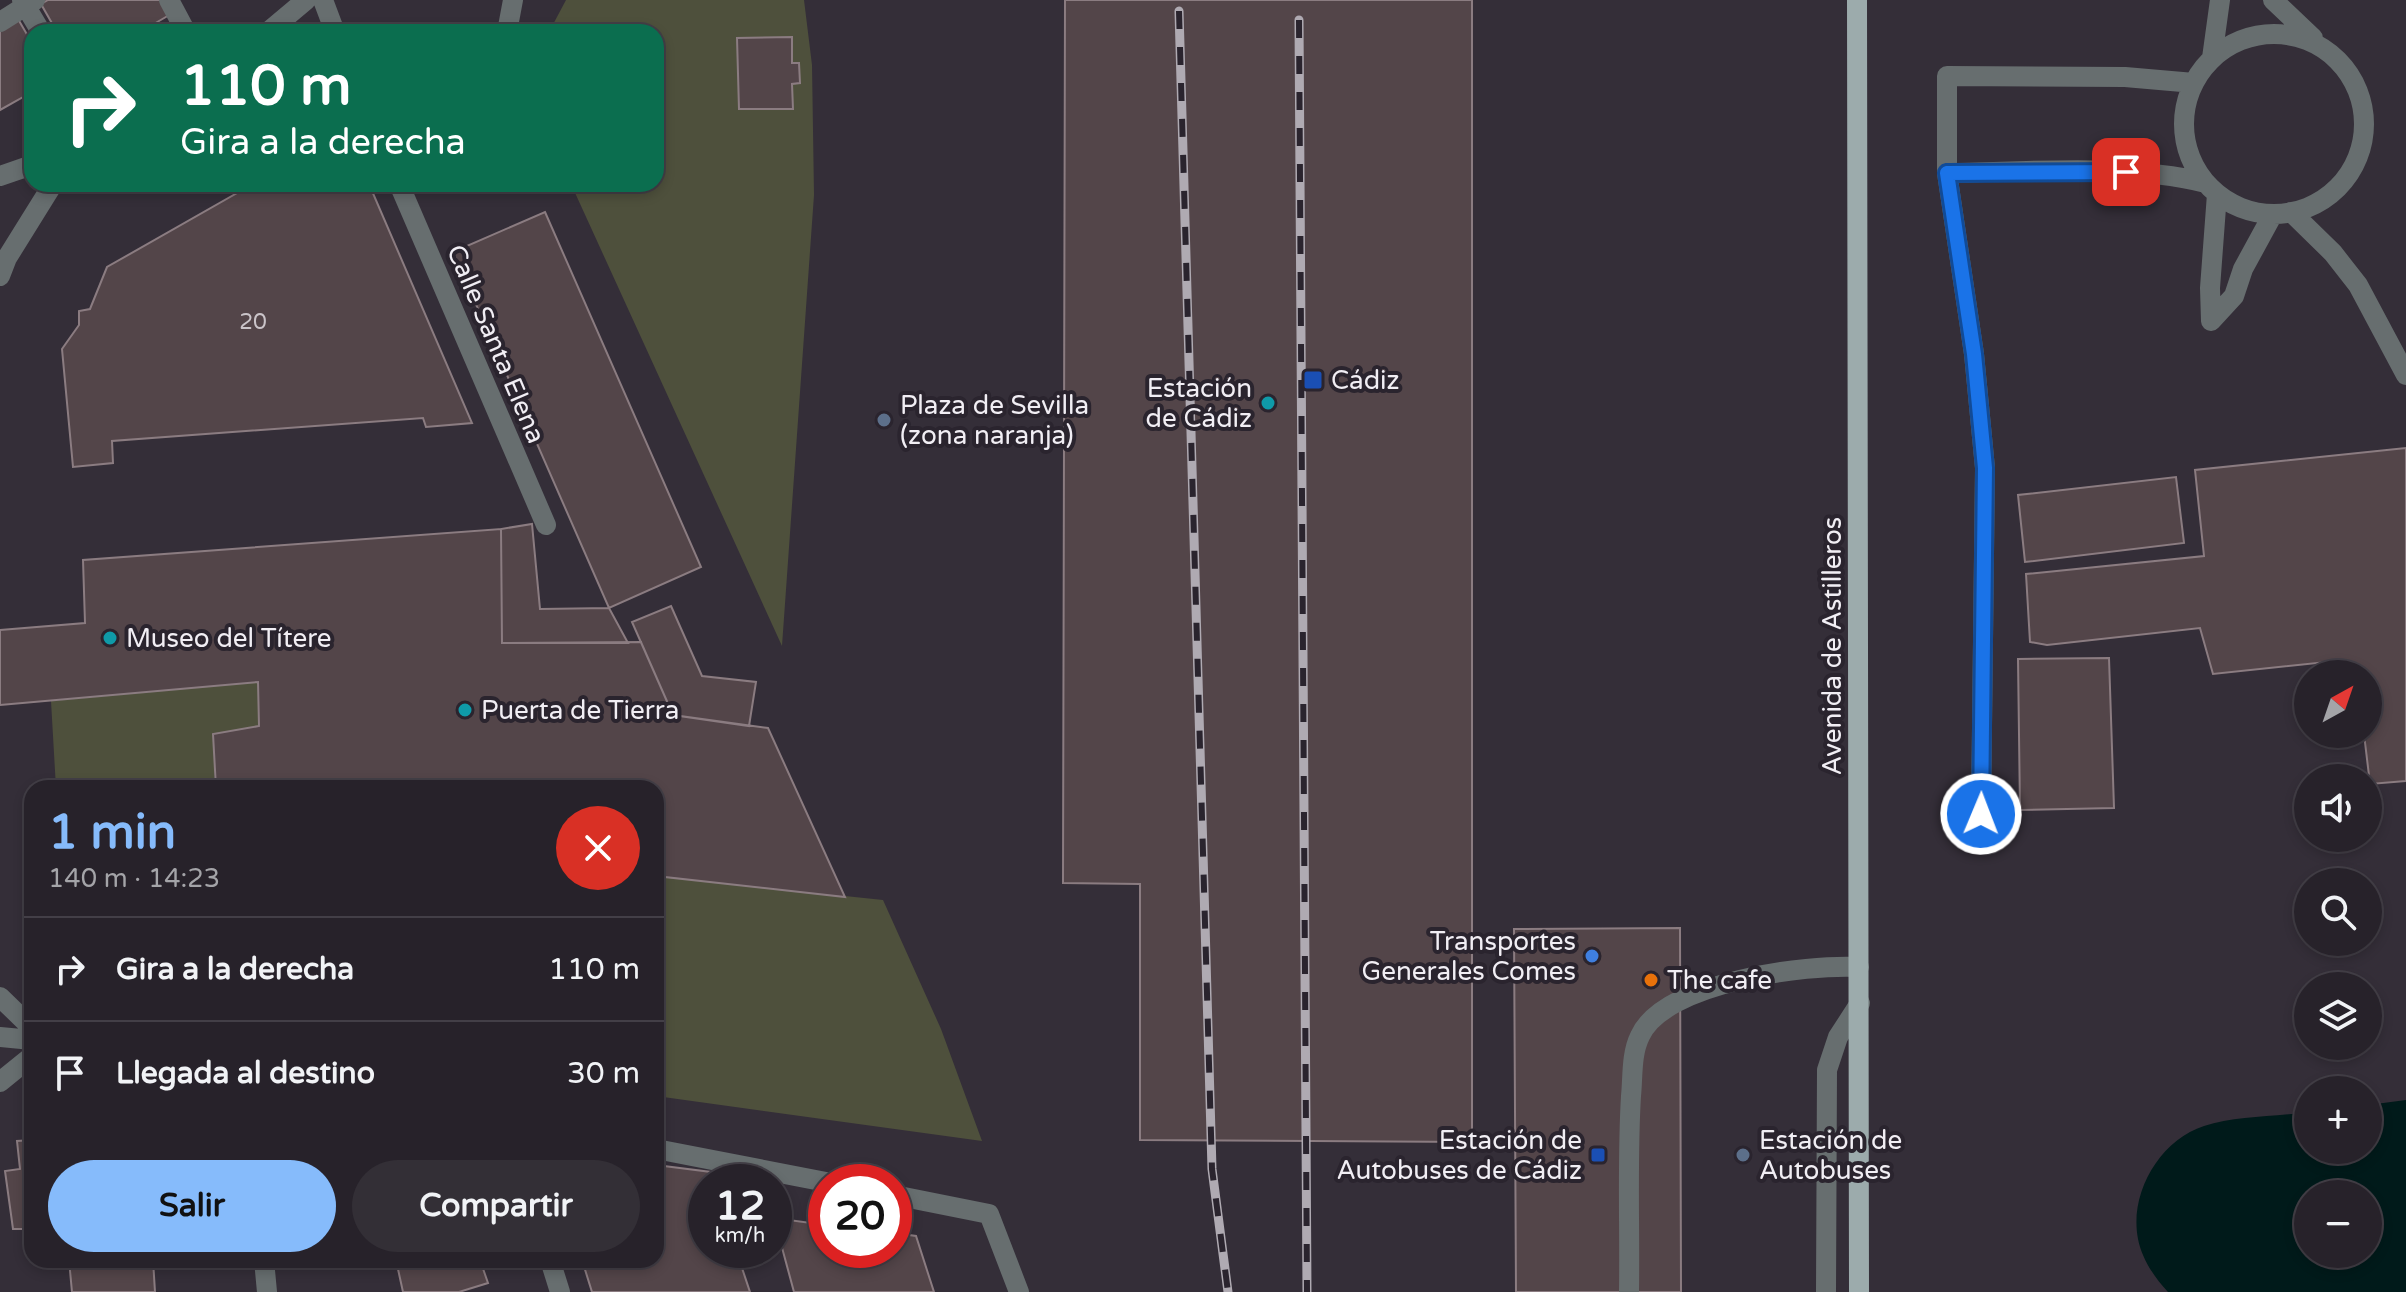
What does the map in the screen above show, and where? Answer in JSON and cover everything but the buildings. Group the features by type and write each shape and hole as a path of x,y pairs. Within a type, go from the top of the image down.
{"main road":[{"name":"Avenida de Astilleros","path":"1857,0 1859,1292"}],"street":[{"path":"169,0 182,24"},
{"path":"278,24 306,0"},
{"path":"323,0 332,24"},
{"path":"508,24 513,0"},
{"path":"2212,58 2220,0"},
{"path":"1947,173 2126,172 2172,175 2211,188 2243,209 2282,213 2332,194 2352,171 2363,143 2364,112 2355,83 2325,49 2273,0"},
{"path":"0,22 27,2 37,24"},
{"path":"2282,213 2243,269 2234,296 2211,321 2211,188 2186,142 2185,111 2194,83 2212,58 2237,41 2267,34 2297,36 2325,49"},
{"path":"1981,814 1985,468 1974,354 1947,173 1947,76 2125,77 2194,83"},
{"path":"0,176 24,168"},
{"path":"2,266 48,192"},
{"name":"Calle Santa Elena","path":"402,192 546,525"},
{"path":"2282,213 2333,253 2358,285 2406,375"},
{"path":"1629,1292 1629,1127 1634,1056 1639,1036 1648,1022 1693,996 1736,980 1787,969 1859,967"},
{"path":"0,997 24,1020"},
{"path":"1826,1292 1827,1070 1838,1037 1860,1003"},
{"path":"0,1037 24,1039"},
{"path":"0,1082 24,1062"},
{"path":"664,1151 808,1179"},
{"path":"912,1199 989,1214 1019,1292"},
{"path":"265,1268 267,1292"},
{"path":"552,1268 560,1292"}],"shaded area":[{"path":"566,0 804,0 812,65 814,195 782,646 575,192 664,192 664,24 553,24"},
{"path":"258,682 259,726 213,734 215,780 56,780 51,701"},
{"path":"664,877 883,900 941,1029 982,1141 664,1097"},
{"path":"2406,1100 2406,1292 2168,1292 2153,1274 2138,1239 2136,1222 2143,1187 2161,1156 2188,1133 2204,1126 2242,1118 2294,1113 2294,1164 2382,1164 2382,1103"}],"railway":[{"path":"1179,11 1212,1169 1228,1292"},
{"path":"1299,20 1307,1292"}],"place":[{"name":"Cádiz","path":"1313,380"},
{"name":"Estación de Cádiz","path":"1268,403"},
{"name":"Plaza de Sevilla (zona naranja)","path":"884,420"},
{"name":"Museo del Títere","path":"110,638"},
{"name":"Puerta de Tierra","path":"465,710"},
{"name":"Transportes Generales Comes","path":"1592,956"},
{"name":"The cafe","path":"1651,980"},
{"name":"Estación de Autobuses de Cádiz","path":"1598,1155"},
{"name":"Estación de Autobuses","path":"1743,1155"}],"route":[{"path":"1981,814 1985,468 1974,354 1947,173 2126,172"}]}
